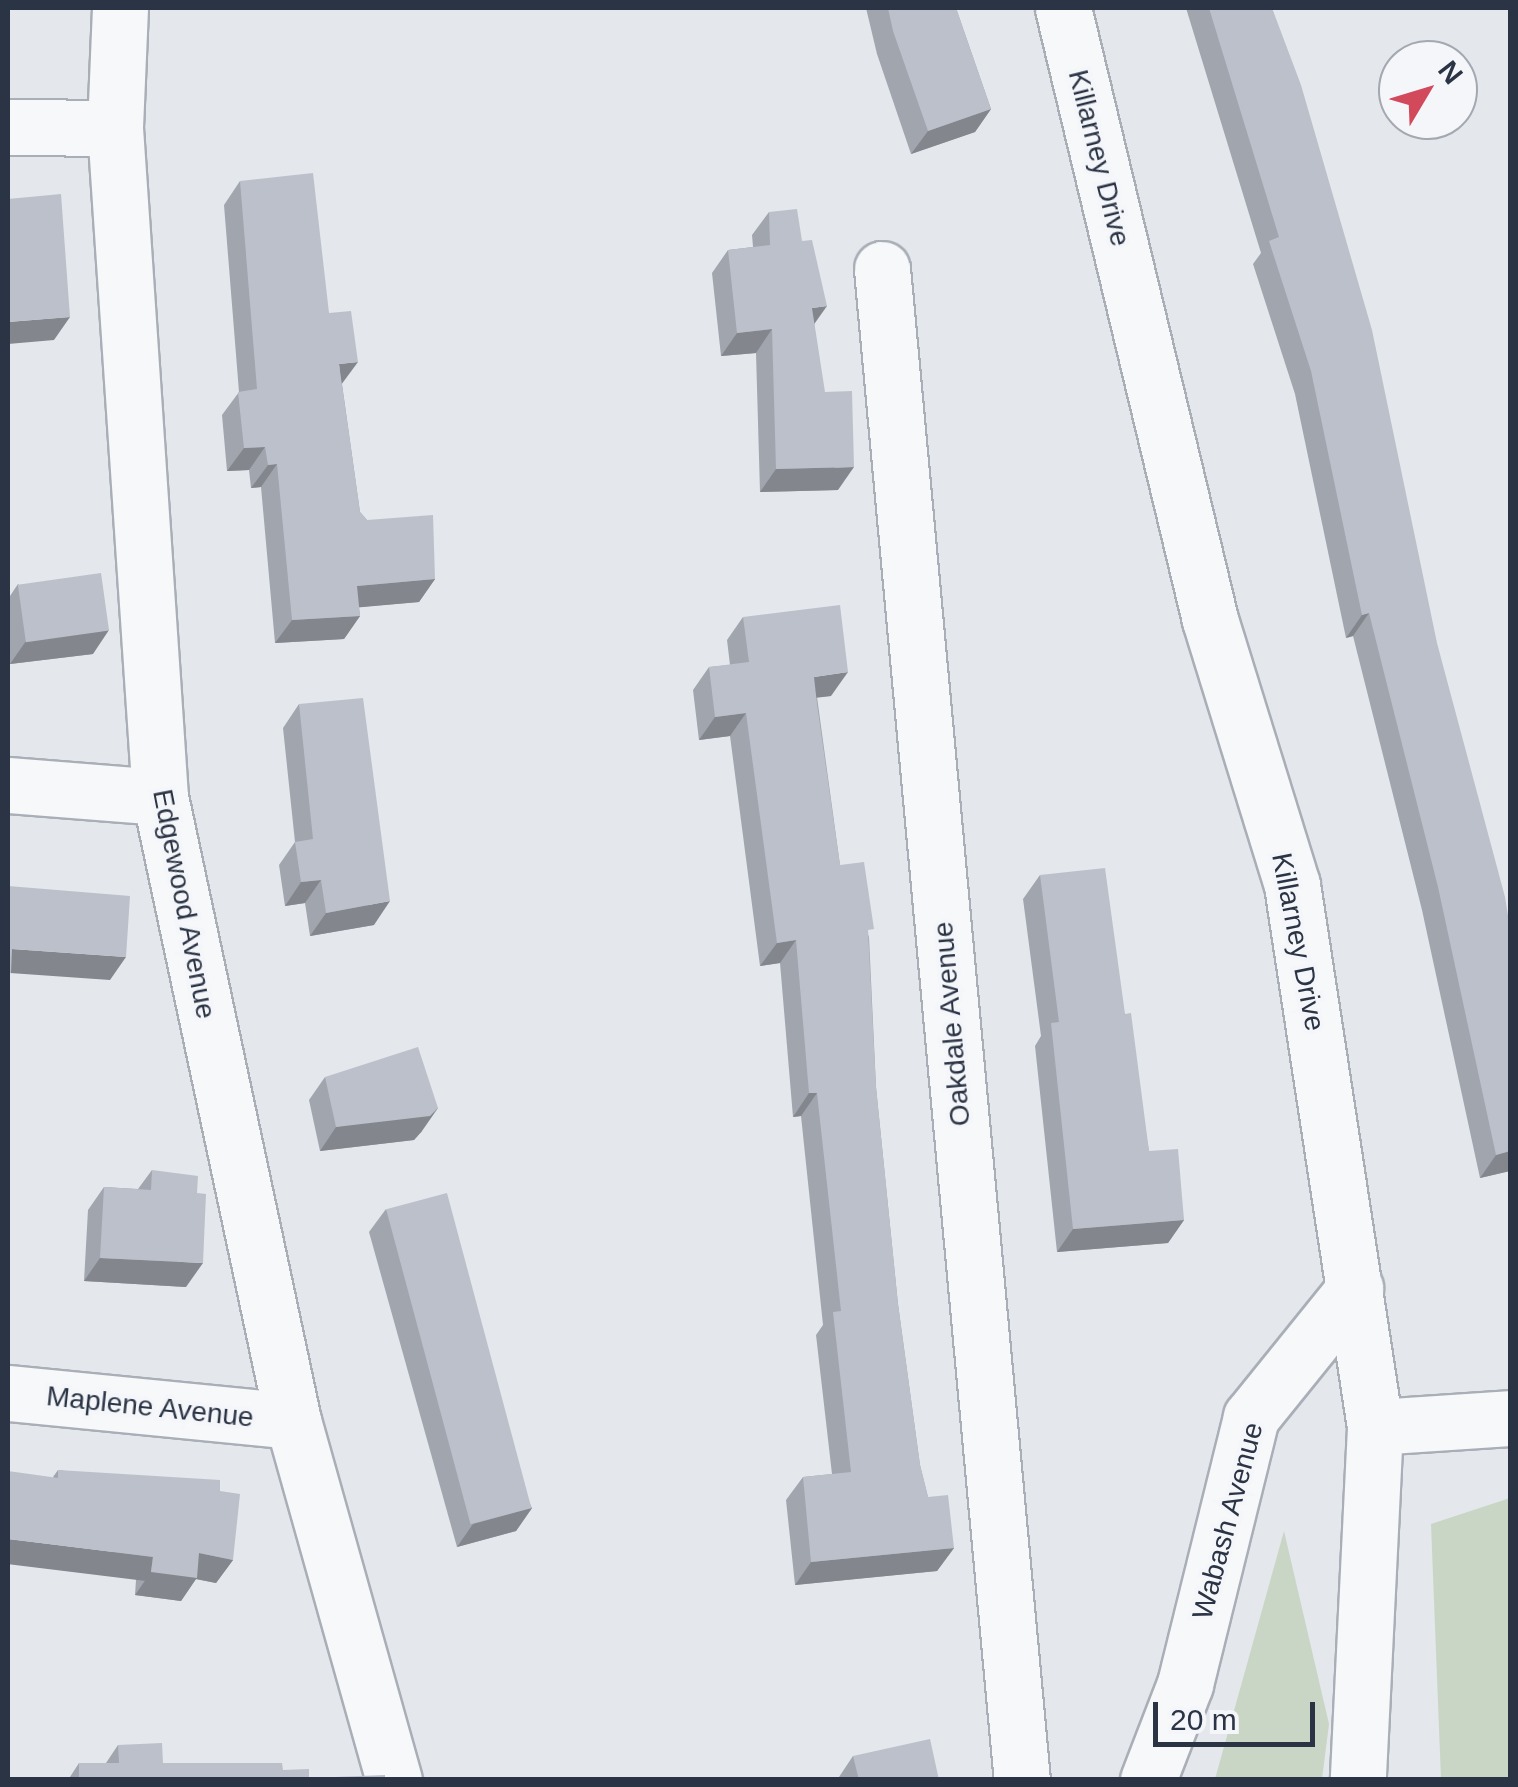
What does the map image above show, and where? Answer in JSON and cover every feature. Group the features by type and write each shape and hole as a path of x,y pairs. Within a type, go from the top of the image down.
{"street":[{"name":"Edgewood Avenue","path":"120,8 116,128 160,797 294,1420 394,1780"},
{"name":"Killarney Drive","path":"1063,8 1210,620 1292,885 1375,1427 1358,1780"},
{"path":"8,127 116,128"},
{"name":"Oakdale Avenue","path":"882,270 1022,1780"},
{"path":"8,785 160,797"},
{"name":"Wabash Avenue","path":"1148,1780 1185,1684 1251,1417 1355,1288"},
{"name":"Maplene Avenue","path":"8,1393 294,1420"},
{"path":"1375,1427 1510,1418"}],"green space":[{"path":"1510,1498 1510,1779 1441,1779 1431,1524"},
{"path":"1284,1531 1329,1724 1322,1779 1215,1779"}],"building":[{"path":"888,8 956,8 991,109 928,131"},
{"path":"1209,8 1272,8 1301,85 1372,330 1437,643 1510,928 1510,1151 1496,1155 1438,887 1369,613 1362,615 1311,371 1269,241 1279,237"},
{"path":"313,173 329,313 351,311 358,362 339,364 360,512 367,520 433,515 435,579 357,586 360,616 292,620 277,464 268,465 265,447 244,448 238,392 257,389 240,181"},
{"path":"61,194 70,317 8,322 8,199"},
{"path":"797,209 802,241 812,240 827,306 812,308 825,392 852,391 854,467 776,469 772,329 737,333 728,250 770,245 769,212"},
{"path":"101,573 109,630 26,642 18,585"},
{"path":"840,605 848,672 814,677 817,704 840,865 864,862 874,929 868,930 876,1087 898,1304 920,1465 928,1497 948,1495 954,1548 811,1562 803,1477 851,1472 833,1312 841,1311 817,1093 809,1093 796,940 777,943 746,713 715,717 709,667 749,662 743,617"},
{"path":"363,698 390,901 326,913 321,880 301,882 295,842 313,839 299,704"},
{"path":"1105,868 1125,1014 1131,1013 1149,1151 1178,1149 1184,1220 1073,1229 1051,1023 1059,1022 1040,875"},
{"path":"8,886 130,896 126,957 12,949 8,973"},
{"path":"418,1047 438,1108 430,1116 336,1127 325,1077"},
{"path":"152,1170 198,1176 197,1193 206,1194 203,1263 100,1258 104,1187 151,1190"},
{"path":"447,1193 531,1508 471,1524 386,1209"},
{"path":"58,1470 220,1480 220,1491 240,1494 233,1560 199,1553 197,1578 151,1572 153,1557 8,1539 8,1471 58,1478"},
{"path":"930,1739 939,1780 859,1780 853,1756"},
{"path":"162,1743 163,1763 282,1763 283,1770 309,1769 309,1778 385,1775 385,1780 79,1780 79,1763 119,1763 118,1745"}]}
